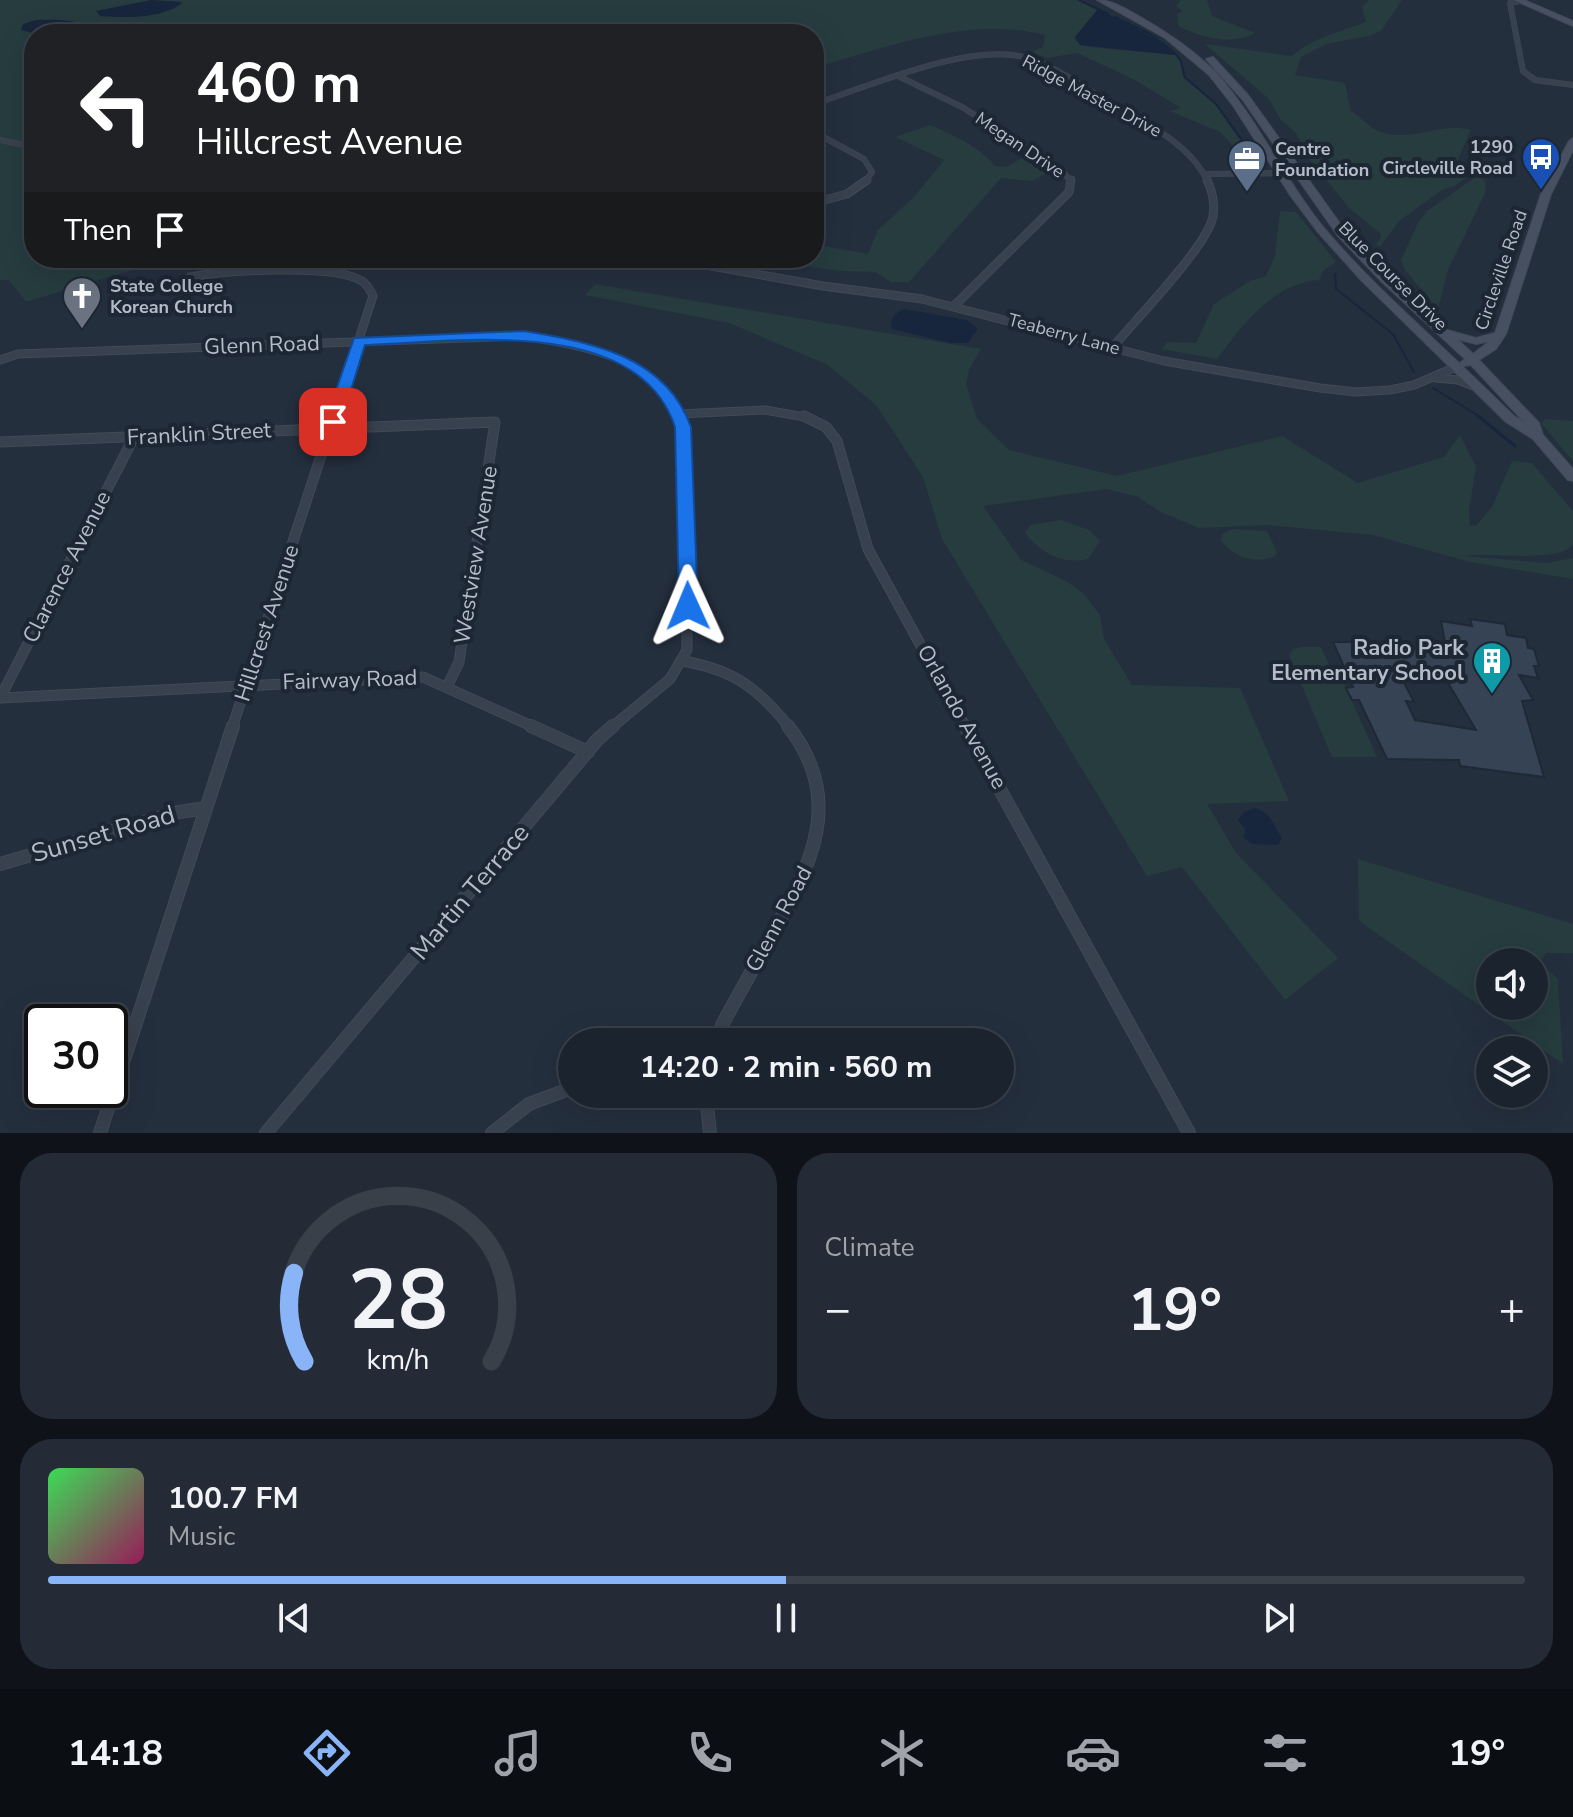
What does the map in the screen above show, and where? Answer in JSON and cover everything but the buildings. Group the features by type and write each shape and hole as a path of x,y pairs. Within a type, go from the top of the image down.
{"main road":[{"name":"Blue Course Drive","path":"1101,0 1159,31 1203,65 1232,98 1310,215 1347,259 1510,419 1537,436 1573,477"},
{"name":"Blue Course Drive","path":"1115,0 1171,30 1220,68 1245,97 1331,220 1370,264 1473,360 1535,426 1537,436"},
{"path":"1519,0 1573,24"},
{"name":"Circleville Road","path":"1473,360 1492,347 1500,334 1546,194 1573,141"},
{"path":"1439,329 1476,341 1500,334"},
{"path":"1458,366 1473,360"}],"street":[{"path":"1519,0 1510,3 1523,71 1532,79 1573,85"},
{"name":"Ridge Master Drive","path":"900,77 979,53 1024,57 1151,126 1185,150 1204,174"},
{"path":"824,101 900,77"},
{"name":"Megan Drive","path":"900,77 962,107 1061,169 1071,180 1069,192 955,305"},
{"path":"824,137 864,159 872,172 844,197 824,201"},
{"path":"0,140 24,145"},
{"path":"1112,348 1160,293 1206,232 1214,206 1204,174 1282,173"},
{"name":"Teaberry Lane","path":"722,268 955,305 1112,348 1241,376 1347,391 1390,390 1429,379 1458,366"},
{"name":"Hillcrest Avenue","path":"100,1133 373,296 368,285 355,278 332,274 216,273 190,277"},
{"name":"Glenn Road","path":"2,359 18,354 524,336 581,345 632,365 659,386 679,414 685,447 689,638 683,661 720,667 744,680 760,694 802,743 814,771 820,798 820,827 806,873 721,1028"},
{"path":"1429,379 1458,380 1482,390"},
{"name":"Orlando Avenue","path":"679,414 781,410 811,418 832,432 841,451 868,549 1189,1133"},
{"name":"Franklin Street","path":"0,442 495,422"},
{"name":"Westview Avenue","path":"447,687 459,662 495,422"},
{"name":"Clarence Avenue","path":"0,698 134,437"},
{"name":"Martin Terrace","path":"266,1133 588,752 670,679 683,661"},
{"name":"Fairway Road","path":"0,698 414,676 431,678 588,752"},
{"name":"Sunset Road","path":"0,864 179,812 206,808"},
{"path":"492,1133 534,1102 558,1091"},
{"path":"707,1108 710,1133"}],"green space":[{"path":"0,0 1079,0 1098,9 1075,37 1076,41 1089,47 1175,55 1180,62 1183,78 1213,102 1258,166 1252,166 1220,132 1170,111 1181,108 1133,79 1077,53 1048,58 1031,52 1043,47 1045,35 1016,30 987,29 928,36 824,65 824,24 24,24 24,268 139,268 26,302 9,280 0,280"},
{"path":"1181,0 1207,0 1212,16 1255,33 1226,40 1207,37 1178,26 1177,15 1182,11 1176,6"},
{"path":"1369,0 1402,0 1381,31 1326,44 1301,57 1295,75 1345,83 1351,111 1376,130 1388,134 1448,128 1471,130 1452,173 1467,177 1455,186 1442,190 1399,221 1380,247 1376,245 1382,235 1349,208 1310,160 1296,133 1280,119 1269,99 1205,44 1292,56 1318,40 1366,22 1362,7"},
{"path":"930,125 973,147 995,166 1006,167 1022,158 1047,173 1032,181 1001,178 909,282 891,282 875,272 818,268 824,268 824,246 868,254 878,230 914,197 944,160 895,137"},
{"path":"1477,176 1485,181 1486,191 1448,270 1438,309 1405,270 1401,260 1427,211"},
{"path":"1280,211 1296,212 1336,262 1323,271 1319,280 1302,283 1273,297 1217,359 1162,349 1167,342 1196,343 1214,304 1250,281 1266,276 1275,256"},
{"path":"595,284 981,349 969,370 966,384 977,419 1009,450 1117,476 1282,436 1358,483 1444,457 1460,435 1476,467 1469,510 1470,526 1477,525 1492,507 1512,461 1532,463 1573,511 1573,543 1567,549 1541,555 1465,556 1547,563 1573,558 1573,579 1470,562 1373,535 1268,525 1199,528 1159,511 1138,497 1107,489 983,506 1021,560 1066,581 1083,593 1100,615 1104,639 1132,685 1240,688 1289,801 1207,804 1236,853 1338,958 1285,1000 1182,867 1147,876 942,539 923,477 876,405 828,365 729,323 585,295"},
{"path":"1546,419 1573,421 1573,461 1541,423"},
{"path":"1061,520 1089,530 1100,541 1088,559 1069,560 1053,556 1025,533 1031,525"},
{"path":"1233,529 1267,531 1277,552 1275,556 1260,560 1238,555 1221,540 1222,534"},
{"path":"1321,647 1334,677 1341,677 1377,757 1332,757 1289,655 1293,649"},
{"path":"1358,859 1573,924 1573,953 1548,953 1548,948 1476,948 1476,1003 1359,921"},
{"path":"1548,971 1558,979 1563,1064 1548,1053 1548,1036 1523,1036 1500,1020 1548,1020"}],"water":[{"path":"151,0 183,2 166,12 144,16 100,16 96,11"},
{"path":"1098,9 1163,43 1176,55 1080,45 1075,37"},
{"path":"36,20 61,20 84,24 24,24 24,31 21,30 23,24"},
{"path":"904,309 967,320 978,329 968,343 950,343 892,329 894,316"},
{"path":"1255,808 1274,824 1282,838 1278,845 1252,844 1244,838 1245,829 1238,820 1244,812"}],"waterway":[{"path":"1079,0 1108,14"},
{"path":"1115,17 1150,34 1174,52 1181,61 1185,77 1217,105 1261,167"},
{"path":"1335,274 1336,289 1393,334 1414,372"},
{"path":"1433,388 1482,418"},
{"path":"1478,416 1515,446"}],"place":[{"name":"1290 Circleville Road","path":"1541,191"},
{"name":"Centre Foundation","path":"1247,193"},
{"name":"State College Korean Church","path":"82,330"},
{"name":"Radio Park Elementary School","path":"1492,695"}],"route":[{"path":"333,422 359,341 524,336 581,345 632,365 647,375 671,400 683,427 688,606"}]}
